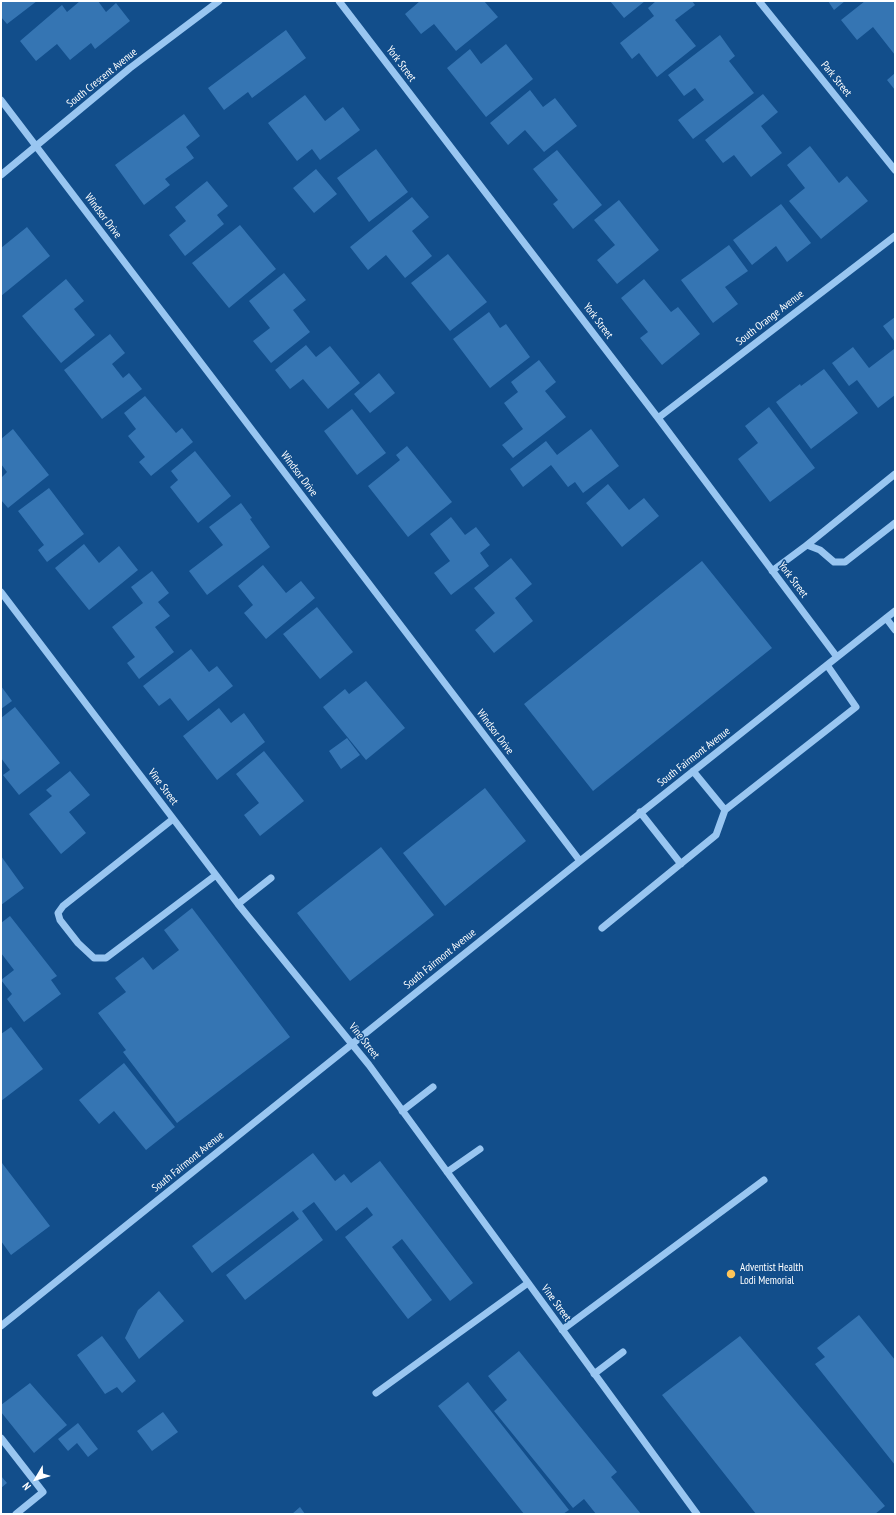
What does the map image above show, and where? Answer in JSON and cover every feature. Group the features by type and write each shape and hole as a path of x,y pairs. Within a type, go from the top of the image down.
{"street":[{"name":"South Crescent Avenue","path":"1,175 130,68 219,1"},
{"name":"York Street","path":"339,1 658,418 837,657"},
{"name":"Park Street","path":"759,1 895,170"},
{"name":"Windsor Drive","path":"1,100 580,861"},
{"name":"South Orange Avenue","path":"658,418 895,236"},
{"path":"772,571 807,545 895,474"},
{"path":"807,545 820,550 834,562 845,562 895,522"},
{"name":"Vine Street","path":"1,592 216,876 353,1044 697,1514"},
{"name":"South Fairmont Avenue","path":"1,1326 640,812 895,611"},
{"path":"886,618 895,630"},
{"path":"602,928 716,835 725,810 856,707 827,665"},
{"path":"693,771 725,810"},
{"path":"640,812 681,864"},
{"path":"173,819 63,906 58,913 60,920 78,943 94,958 106,958 216,876"},
{"path":"238,904 271,878"},
{"path":"402,1111 433,1087"},
{"path":"447,1172 480,1149"},
{"path":"562,1330 764,1180"},
{"path":"376,1393 528,1284"},
{"path":"594,1374 624,1352"},
{"path":"1,1438 43,1492 16,1514"}],"building":[{"path":"1,1 37,1 7,24 1,17"},
{"path":"80,1 98,1 106,12 116,3 130,21 95,49 91,43 70,60 57,44 36,61 20,41 62,5 67,12"},
{"path":"420,1 484,1 498,17 456,51 434,24 421,34 405,14"},
{"path":"610,1 645,1 624,18"},
{"path":"656,1 692,1 695,5 675,20 696,46 657,77 639,53 632,59 620,43 654,16 648,8"},
{"path":"828,1 845,1 834,10"},
{"path":"865,1 895,1 895,55 873,27 857,40 841,20"},
{"path":"286,30 306,58 252,98 248,92 224,110 208,88"},
{"path":"720,35 735,56 729,61 754,93 693,139 678,120 704,100 695,88 684,96 668,75"},
{"path":"506,44 533,79 486,117 447,68 470,49 481,64"},
{"path":"895,73 895,90 887,80"},
{"path":"530,90 543,107 555,98 577,126 544,152 525,130 508,145 490,123"},
{"path":"763,94 778,112 761,126 782,153 751,177 734,155 723,163 705,140"},
{"path":"305,95 325,121 343,107 360,130 320,160 312,149 297,161 268,123"},
{"path":"184,114 200,136 186,147 194,158 165,179 170,185 144,205 115,165"},
{"path":"810,146 839,183 847,176 868,201 821,239 789,201 805,188 787,165"},
{"path":"376,149 408,192 369,222 337,178"},
{"path":"557,150 602,205 573,229 553,204 558,200 533,169"},
{"path":"316,169 337,194 314,213 293,188"},
{"path":"207,181 228,206 217,215 224,224 185,256 169,235 186,221 175,207"},
{"path":"412,197 429,217 412,231 432,256 405,278 386,255 368,270 350,247"},
{"path":"619,200 659,250 617,284 597,260 615,245 594,220"},
{"path":"781,204 811,243 787,262 776,246 752,265 733,240"},
{"path":"240,225 276,269 229,308 192,263"},
{"path":"27,227 50,256 1,296 1,248"},
{"path":"729,245 748,271 725,287 738,304 713,323 681,280"},
{"path":"448,254 487,302 450,331 411,283"},
{"path":"284,273 306,300 293,310 310,332 271,363 253,341 270,328 249,301"},
{"path":"66,279 84,301 74,309 95,335 61,363 22,316"},
{"path":"644,279 671,312 678,307 700,334 662,365 640,338 648,332 621,298"},
{"path":"489,312 500,328 506,324 530,357 490,388 453,339"},
{"path":"895,317 895,342 883,326"},
{"path":"110,334 125,353 112,364 123,378 129,373 142,389 102,419 64,370"},
{"path":"306,345 316,357 330,346 360,383 328,409 303,379 290,389 275,370"},
{"path":"853,347 869,368 894,349 895,350 895,395 878,408 857,380 849,386 832,363"},
{"path":"539,360 556,382 545,391 566,417 513,458 502,445 523,429 504,403 518,392 511,382"},
{"path":"824,369 858,413 811,449 776,402 800,384 801,386"},
{"path":"379,373 395,393 370,413 354,394"},
{"path":"145,396 176,433 182,428 193,442 151,476 139,462 145,457 128,436 136,429 124,413"},
{"path":"769,407 815,468 770,502 738,459 758,443 745,426"},
{"path":"352,409 386,453 357,475 324,431"},
{"path":"13,429 49,475 8,508 1,500 1,478 7,472 1,464 1,439"},
{"path":"591,429 619,466 583,493 575,482 568,487 551,465 523,487 510,469 546,441 557,455"},
{"path":"407,446 452,502 408,537 368,486 400,460 396,455"},
{"path":"195,451 231,496 198,523 170,487 178,480 171,471"},
{"path":"608,484 629,510 644,498 659,516 622,547 586,503"},
{"path":"49,488 84,534 47,562 38,550 44,545 18,511"},
{"path":"241,503 252,518 250,519 270,547 207,595 189,571 223,545 209,527"},
{"path":"451,517 465,535 476,527 490,545 480,553 489,566 451,595 434,573 450,561 430,534"},
{"path":"84,544 99,563 119,546 138,570 89,610 55,568"},
{"path":"511,558 532,584 515,598 533,621 494,653 475,630 495,613 474,588"},
{"path":"702,561 772,648 593,791 524,704"},
{"path":"263,565 286,593 301,581 315,598 266,639 244,613 253,605 238,586"},
{"path":"152,571 169,593 158,602 170,616 155,627 174,652 139,679 127,663 135,657 112,627 143,603 131,587"},
{"path":"317,607 353,652 320,679 283,634"},
{"path":"191,649 209,672 217,666 233,686 188,721 170,698 159,706 143,686"},
{"path":"366,681 405,728 366,760 323,707 345,689 349,694"},
{"path":"1,686 12,701 1,709"},
{"path":"15,707 60,763 19,795 3,775 10,770 1,758 1,718"},
{"path":"219,708 231,723 244,713 265,742 217,780 183,736"},
{"path":"347,738 360,755 341,769 329,751"},
{"path":"264,751 304,801 260,836 244,815 259,803 236,774"},
{"path":"70,771 90,795 69,812 86,833 61,854 29,814 52,796 46,790"},
{"path":"485,788 526,841 445,906 403,853"},
{"path":"381,847 434,915 350,981 297,913"},
{"path":"1,856 24,888 1,905"},
{"path":"192,908 290,1037 177,1123 123,1052 126,1050 98,1013 126,992 115,978 143,957 153,970 179,950 164,930"},
{"path":"10,916 57,976 51,980 61,994 24,1022 7,999 12,994 1,980 14,970 1,953 1,923"},
{"path":"11,1027 43,1069 1,1101 1,1034"},
{"path":"124,1063 175,1127 146,1150 114,1111 99,1124 79,1100"},
{"path":"313,1153 335,1181 344,1174 351,1183 380,1161 473,1283 450,1301 402,1239 392,1247 432,1300 408,1319 345,1237 373,1215 367,1207 336,1231 314,1202 302,1211 323,1240 245,1300 226,1275 299,1219 293,1211 212,1273 192,1246"},
{"path":"1,1163 50,1226 11,1255 1,1241"},
{"path":"159,1291 184,1321 139,1359 125,1338 138,1310"},
{"path":"859,1315 895,1360 895,1465 815,1364 825,1357 817,1348"},
{"path":"102,1336 136,1381 122,1393 117,1387 105,1394 77,1355"},
{"path":"740,1336 885,1506 875,1514 756,1514 662,1395"},
{"path":"519,1351 617,1472 611,1477 641,1514 596,1514 584,1499 573,1508 494,1411 507,1400 488,1376"},
{"path":"468,1382 569,1510 563,1514 524,1514 438,1406"},
{"path":"30,1383 67,1425 34,1453 1,1412 1,1405"},
{"path":"163,1412 178,1432 152,1451 137,1431"},
{"path":"78,1423 98,1449 88,1457 77,1443 68,1451 58,1439"},
{"path":"1,1476 7,1483 1,1488"},
{"path":"300,1507 305,1514 292,1514"}],"place":[{"name":"Adventist Health Lodi Memorial","path":"731,1274"}]}
